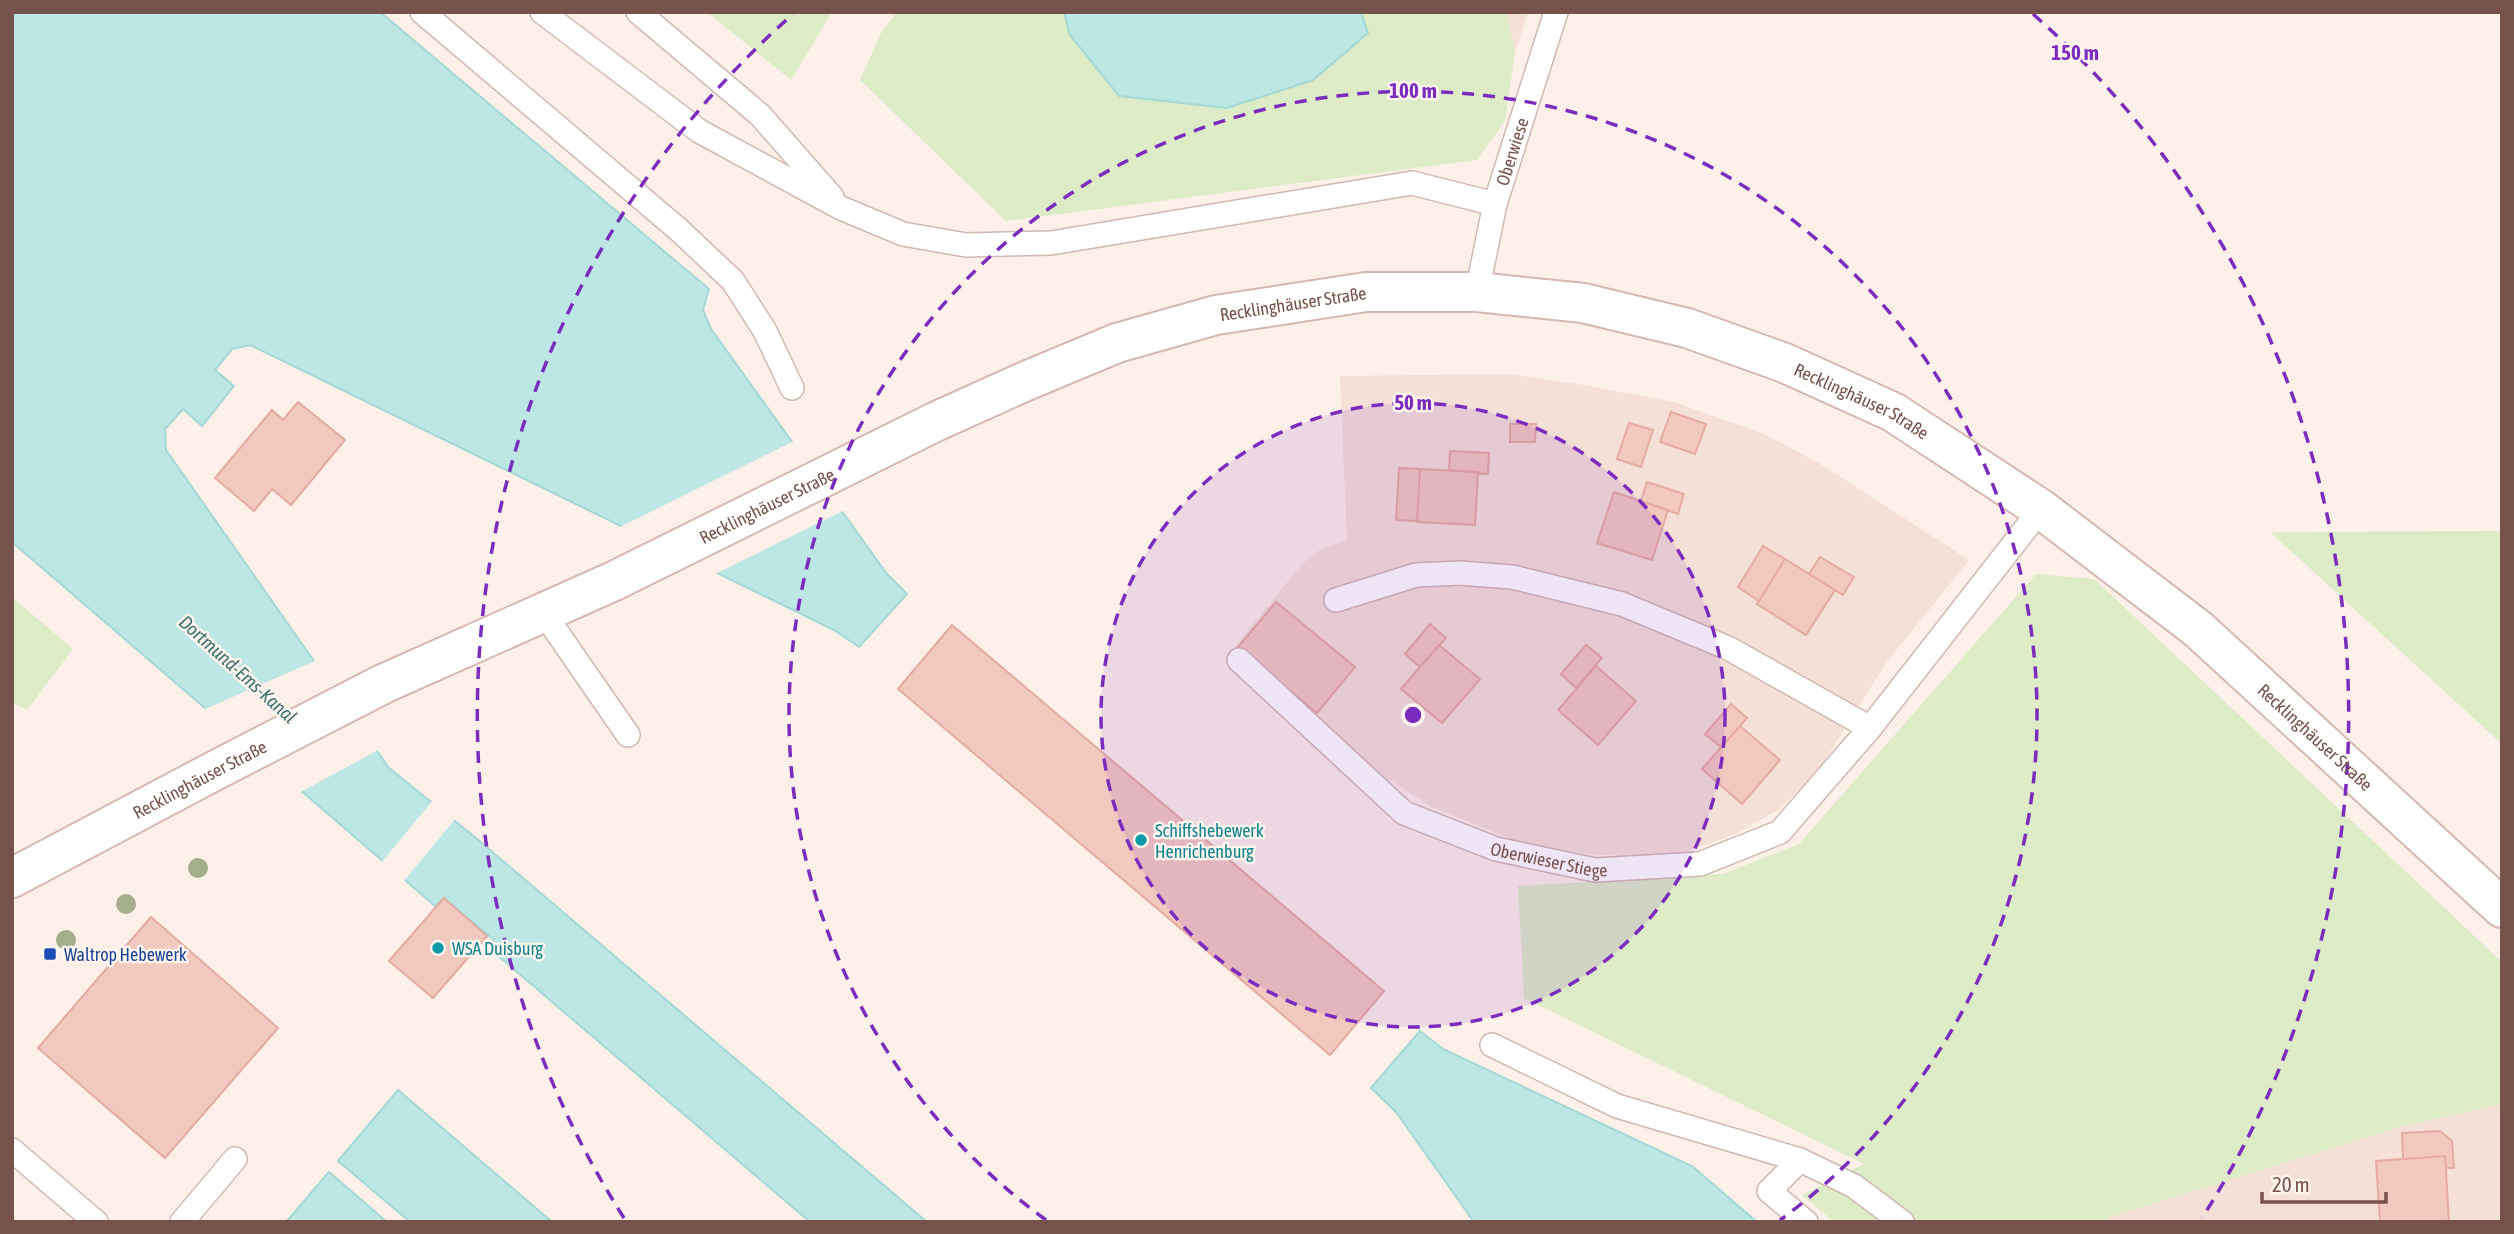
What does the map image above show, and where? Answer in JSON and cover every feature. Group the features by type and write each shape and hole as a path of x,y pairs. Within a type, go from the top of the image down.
{"main road":[{"name":"Recklinghäuser Straße","path":"12,878 383,684 614,581 1013,386 1117,343 1216,315 1366,292 1477,292 1583,303 1687,328 1785,363 1893,412 2041,509 2198,629 2502,908"}],"lane":[{"path":"422,12 679,230 733,281 765,331 792,388"},
{"path":"542,12 699,131 841,208 903,234 966,245 1051,243 1412,183 1495,204"},
{"path":"638,12 761,115 841,208"},
{"name":"Oberwiese","path":"1477,292 1495,204 1556,12"},
{"name":"Oberwieser Stiege","path":"1239,660 1404,813 1496,849 1595,870 1700,864 1780,832 1870,728 2041,509"},
{"path":"1336,600 1416,575 1461,573 1512,577 1622,604 1728,648 1870,728"},
{"path":"543,612 628,735"},
{"path":"1492,1045 1618,1106 1800,1160 1854,1186 1902,1222"},
{"path":"12,1150 96,1222"},
{"path":"182,1222 235,1159"},
{"path":"1800,1160 1769,1191 1805,1222"}],"shaded area":[{"path":"1506,12 1528,12 1515,52"},
{"path":"1508,374 1674,402 1764,434 1819,463 1969,560 1886,663 1822,765 1781,808 1738,833 1679,854 1597,855 1518,842 1431,806 1386,778 1235,646 1302,564 1321,549 1347,540 1340,376"},
{"path":"2502,1104 2502,1222 2110,1222 2106,1218 2400,1127"}],"green space":[{"path":"707,12 832,12 791,80"},
{"path":"897,12 1064,12 1070,35 1368,33 1361,12 1506,12 1515,52 1505,121 1477,160 1006,221 860,80 881,33"},
{"path":"2502,531 2502,744 2270,532"},
{"path":"2036,574 2094,579 2502,962 2502,1104 2400,1127 2107,1218 2110,1222 1834,1222 1802,1195 1864,1164 1524,998 1518,886 1723,874 1799,844"},
{"path":"12,597 73,649 27,710 12,702"}],"water":[{"name":"Dortmund-Ems-Kanal","path":"12,12 380,12 709,289 703,310 711,329 887,574 907,594 859,647 834,630 250,345 232,349 215,370 234,386 202,426 183,409 165,429 166,450 389,768 476,838 927,1222 810,1222 489,948 494,940 444,898 435,906 12,542"},
{"path":"1064,12 1361,12 1368,33 1313,80 1227,108 1119,96 1070,35"},
{"path":"1420,1031 1443,1049 1692,1166 1757,1222 1474,1222 1396,1112 1371,1088"},
{"path":"398,1090 552,1222 410,1222 338,1161"},
{"path":"329,1172 387,1222 286,1222"}],"pier":[{"path":"796,440 847,509 713,575 618,528"},
{"path":"317,660 380,749 299,793 203,710"},
{"path":"434,799 456,818 403,882 381,863"}],"building":[{"path":"298,402 345,440 291,505 272,489 254,511 215,478 272,410 283,420"},
{"path":"1671,412 1706,424 1695,454 1660,442"},
{"path":"1629,423 1653,430 1641,467 1617,459"},
{"path":"1510,424 1536,424 1535,442 1510,442"},
{"path":"1450,451 1489,453 1488,474 1449,470"},
{"path":"1399,468 1420,469 1417,521 1396,520"},
{"path":"1420,469 1478,472 1475,525 1417,522"},
{"path":"1647,482 1684,494 1678,514 1641,501"},
{"path":"1614,492 1668,510 1652,560 1597,543"},
{"path":"1763,546 1785,559 1759,601 1738,587"},
{"path":"1820,557 1854,577 1843,595 1809,574"},
{"path":"1785,559 1835,590 1806,635 1757,604"},
{"path":"1276,602 1355,667 1317,713 1238,647"},
{"path":"1430,624 1446,638 1420,667 1405,654"},
{"name":"Schiffshebewerk Henrichenburg","path":"952,625 1384,991 1330,1055 898,689"},
{"path":"1439,645 1480,679 1442,723 1401,689"},
{"path":"1586,645 1602,658 1576,688 1561,674"},
{"path":"1596,666 1636,701 1598,745 1558,710"},
{"path":"1731,704 1747,718 1721,747 1705,734"},
{"path":"1740,726 1780,760 1742,804 1702,769"},
{"name":"WSA Duisburg","path":"444,898 487,936 433,998 389,961"},
{"path":"151,917 278,1028 165,1158 38,1048"},
{"path":"2440,1131 2452,1141 2454,1168 2446,1168 2445,1156 2403,1159 2402,1133"},
{"path":"2445,1156 2449,1222 2380,1222 2376,1161"}],"place":[{"name":"Schiffshebewerk Henrichenburg","path":"1141,840"},
{"name":"WSA Duisburg","path":"438,948"},
{"name":"Waltrop Hebewerk","path":"50,954"}]}
